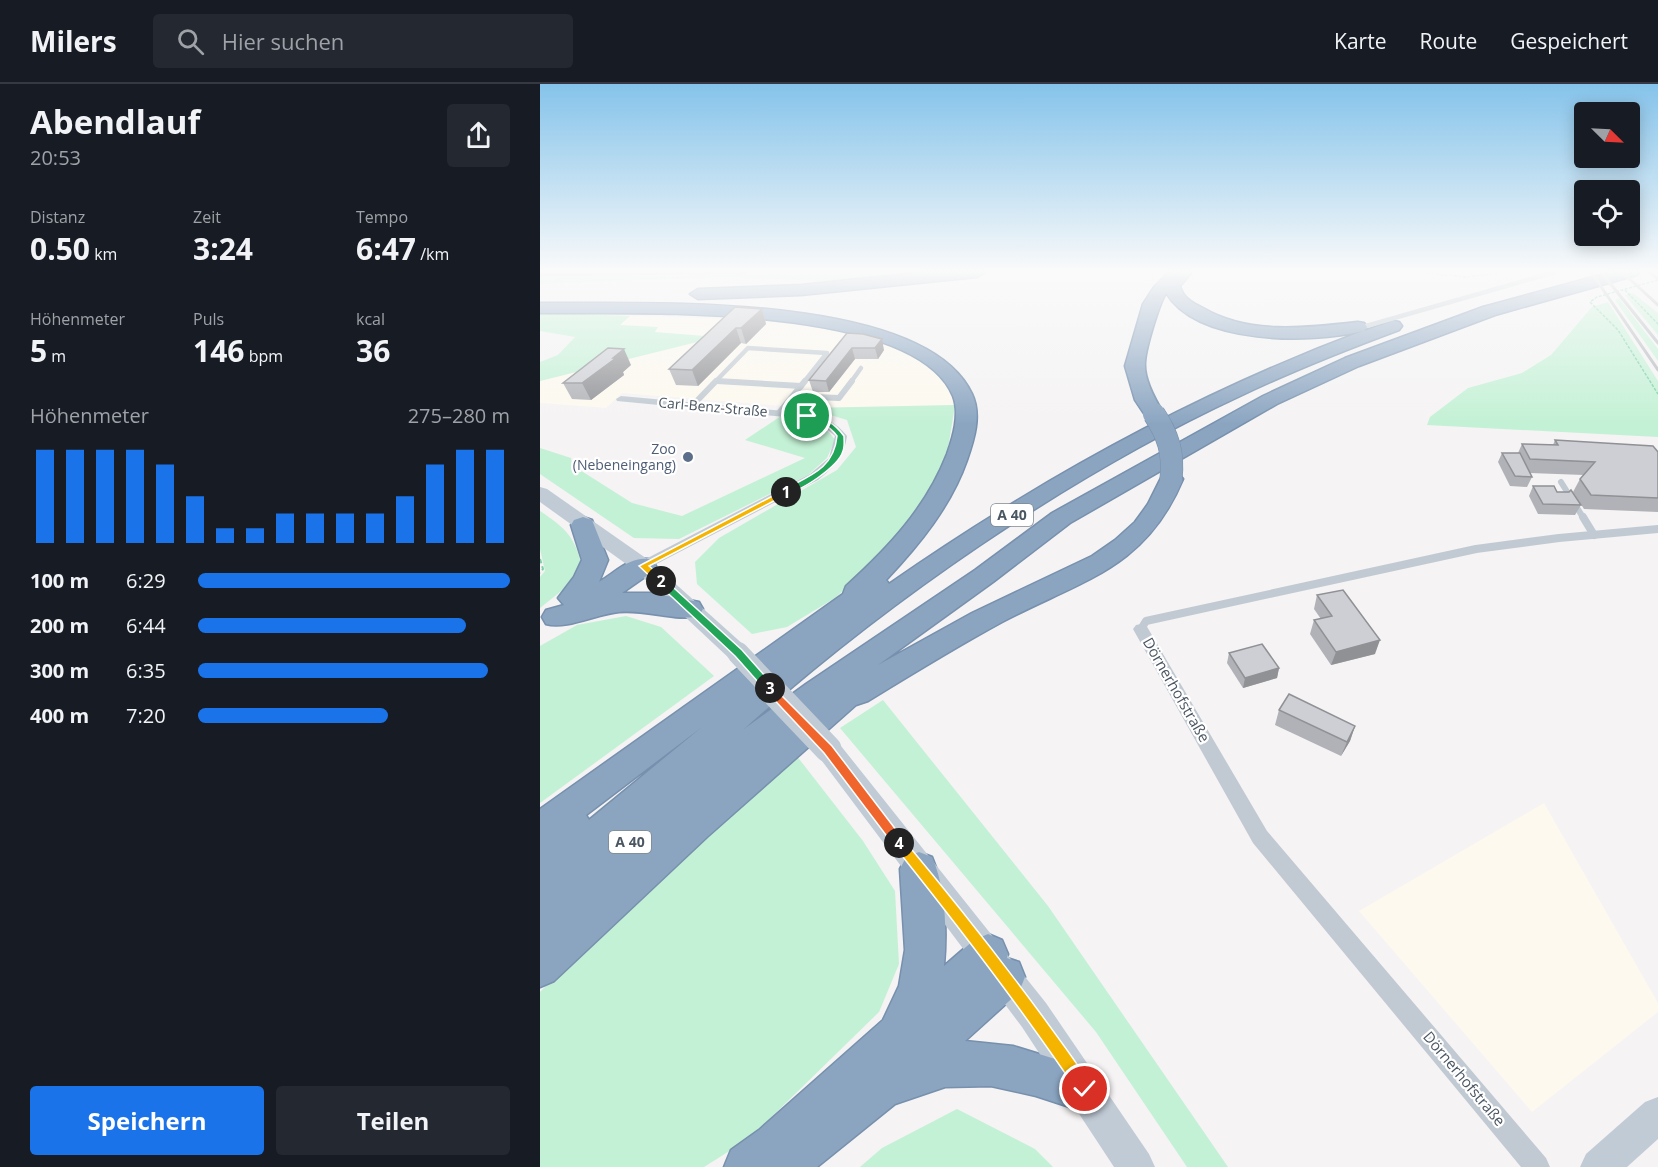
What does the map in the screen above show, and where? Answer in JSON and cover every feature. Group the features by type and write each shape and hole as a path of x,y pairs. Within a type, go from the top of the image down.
{"highway":[{"path":"830,323 860,328 895,340 929,357 949,373 962,393 967,421 947,482 918,525 871,579 832,614"},
{"path":"825,713 909,661 1112,555 1136,536 1155,515 1166,496 1173,461 1168,436 1146,405 1135,366 1145,323"},
{"path":"1219,323 1231,326 1304,332 1389,323"},
{"name":"A 40","path":"540,882 790,672 887,599 984,532 1075,475 1173,419 1249,383 1339,346 1406,323"},
{"name":"A 40","path":"540,923 673,804 722,764 817,692 984,576 1061,518 1291,390 1352,362 1458,323"},
{"path":"540,829 832,614 1056,471 1132,431 1212,395 1249,383"},
{"path":"552,614 589,575 595,560 583,525"},
{"path":"552,614 618,583 643,566"},
{"path":"540,967 694,825 916,637 984,576"},
{"path":"552,614 628,600 650,601 689,609"},
{"path":"540,851 574,817 662,739"},
{"path":"893,1042 911,1010 926,966 927,948 919,869"},
{"path":"748,1167 776,1147 893,1042 996,965"},
{"path":"779,1167 870,1096 996,965"},
{"path":"870,1096 901,1079 945,1065 989,1062 1085,1089"}],"main road":[{"path":"540,493 643,566 738,653 828,749 1034,1015 1136,1167"},
{"path":"1599,1167 1658,1115"}],"street":[{"name":"Carl-Benz-Straße","path":"621,399 807,416 823,420 834,427 841,436 840,452 832,463 814,477 643,566"},
{"name":"Dörnerhofstraße","path":"1141,629 1260,837 1537,1167"}],"lane":[{"path":"1366,326 1378,323"},
{"path":"693,405 748,348 827,353 779,413"},
{"path":"794,396 838,398 861,368"},
{"path":"717,381 801,386"},
{"path":"1561,482 1594,535"},
{"name":"Dörnerhofstraße","path":"1141,629 1146,621 1476,549 1658,529"}],"path":[{"path":"1611,323 1627,343 1658,394"},
{"path":"540,558 543,569 540,573"}],"shaded area":[{"path":"622,323 795,323 829,327 875,338 916,358 944,381 955,405 807,408 622,393 606,408 540,403 540,381 715,338 654,332 657,327 619,325"},
{"path":"1544,803 1658,1003 1658,1012 1532,1112 1359,911"}],"green space":[{"path":"540,323 623,323 620,325 658,327 655,332 717,337 540,381 540,362 558,355 575,337 540,331"},
{"path":"1579,323 1621,323 1658,381 1658,437 1427,425 1430,417 1468,388 1522,373 1551,355"},
{"path":"1631,323 1638,323 1658,349 1658,361"},
{"path":"1648,323 1658,323 1658,335"},
{"path":"955,405 946,461 924,502 872,564 835,598 787,627 752,634 697,584 695,562 719,538 837,470 856,447 847,420 807,408"},
{"path":"781,416 818,424 830,433 835,440 827,458 808,475 679,539 634,538 540,474 540,448 571,458 572,465 632,503 682,516 805,458 745,440"},
{"path":"540,511 568,534 576,548 582,567 570,584 540,608 540,577 545,571 540,549"},
{"path":"626,616 661,627 714,676 540,803 540,646 577,625"},
{"path":"883,700 1048,906 1228,1167 1187,1167 1096,1032 840,728"},
{"path":"796,755 863,841 895,891 899,964 879,1012 750,1138 704,1167 540,1167 540,992 617,912"},
{"path":"957,1109 1035,1149 1053,1167 860,1167 882,1148"}],"building":[{"path":"718,323 747,323 741,328 736,328 692,370 669,369"},
{"path":"847,333 882,339 875,348 852,348 826,381 809,380"},
{"path":"608,348 624,349 613,358 616,358 582,383 563,383"},
{"path":"1555,440 1653,446 1658,452 1658,498 1591,495 1580,479 1595,462 1530,459 1522,444 1558,445"},
{"path":"1502,453 1520,453 1532,477 1515,476"},
{"path":"1533,486 1554,486 1557,492 1571,490 1581,505 1543,504"},
{"path":"1343,590 1380,640 1336,652 1314,620 1332,616 1317,595"},
{"path":"1262,644 1279,668 1245,678 1229,653"},
{"path":"1289,694 1355,726 1347,742 1279,710"}],"railway":[{"path":"1626,323 1658,370"},
{"path":"1642,323 1658,343"}],"place":[{"name":"Zoo (Nebeneingang)","path":"688,457"}],"route":[{"path":"807,416 823,420 834,427 841,436 840,452 832,463 814,477 643,566 738,653 828,749 919,869 971,931 1034,1015 1085,1089"}]}
